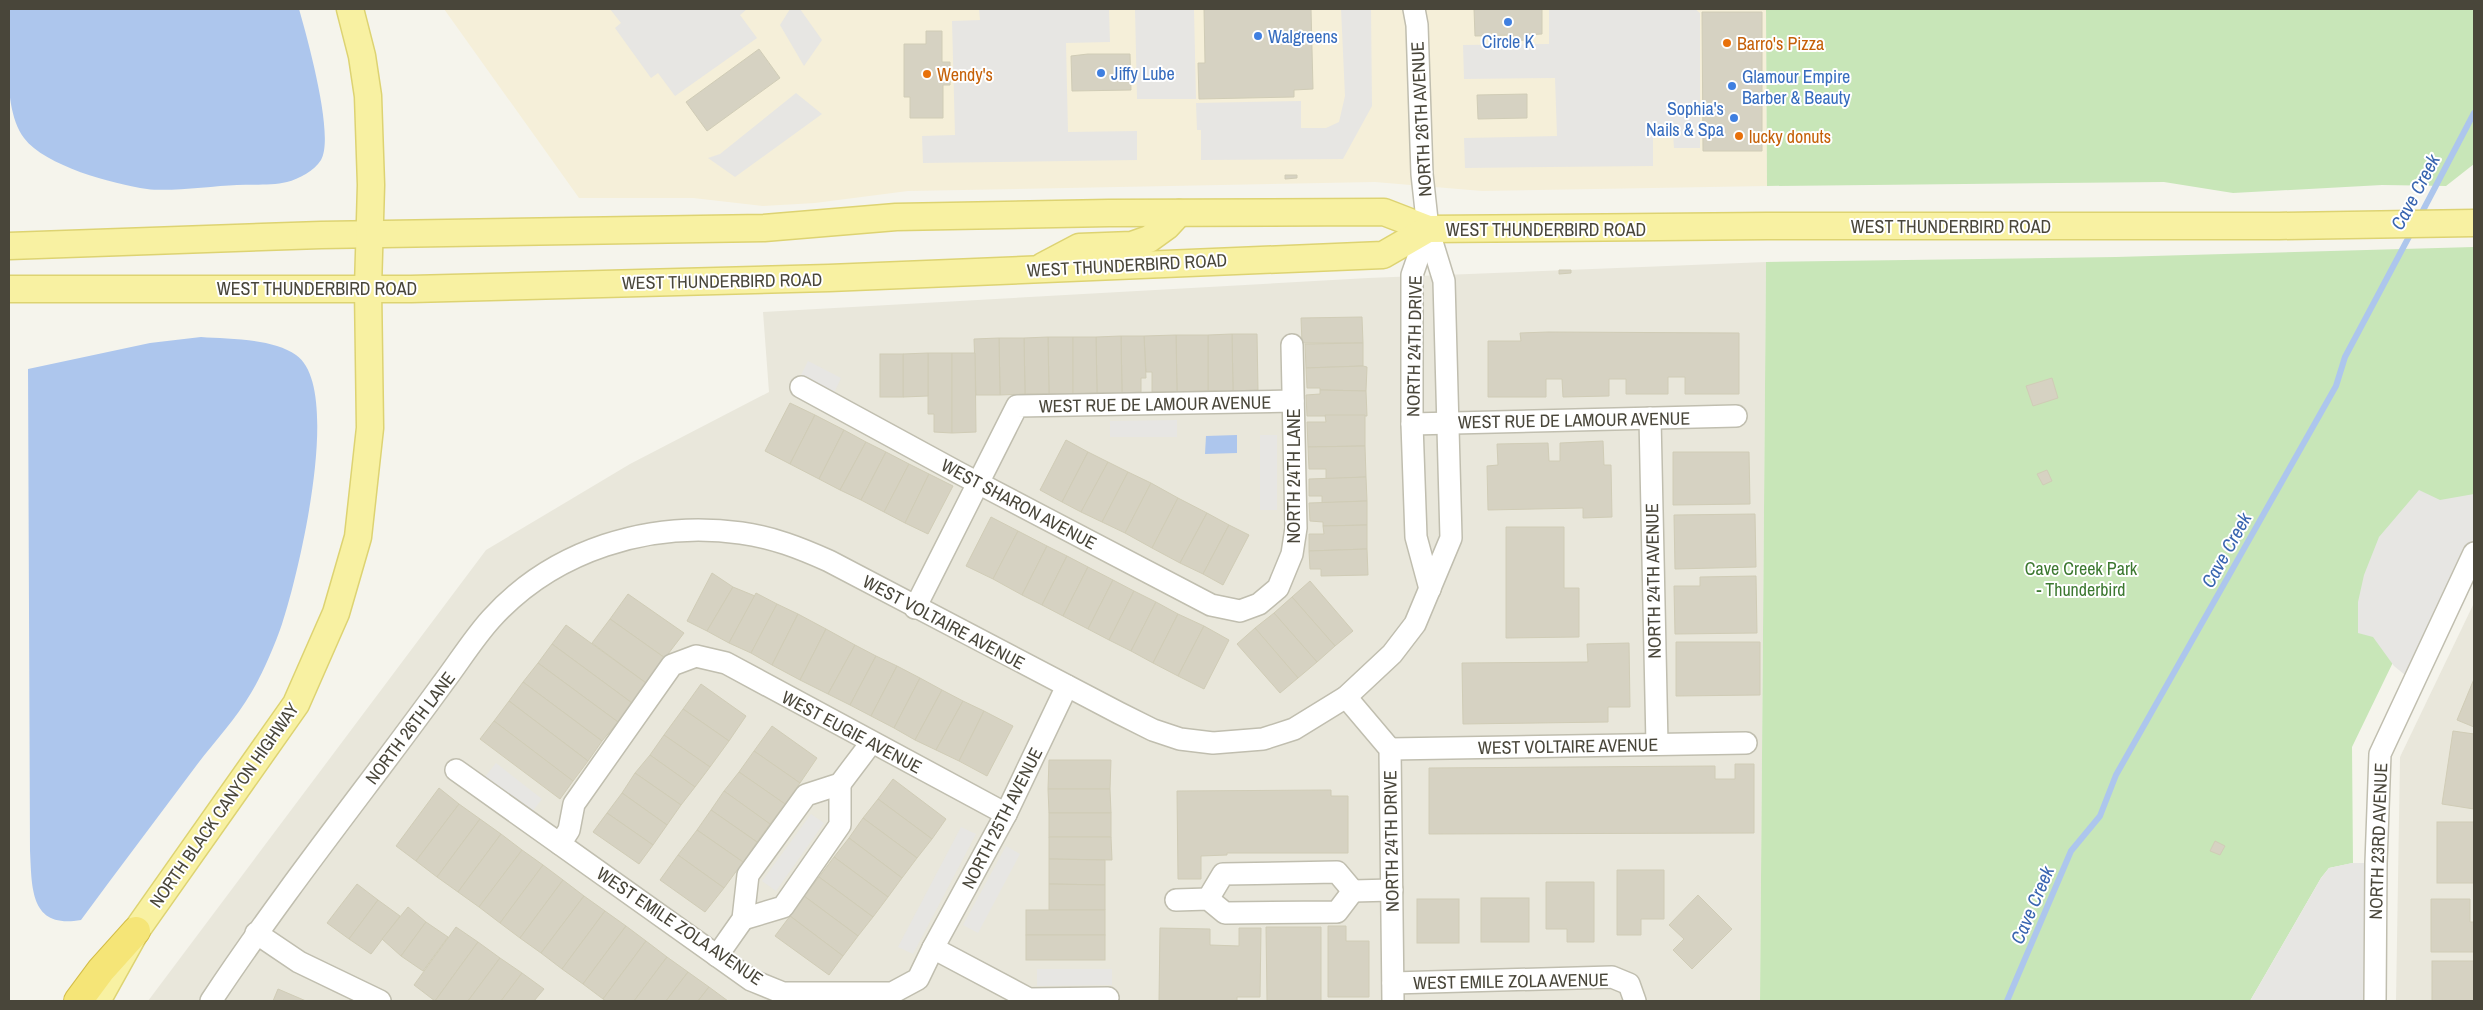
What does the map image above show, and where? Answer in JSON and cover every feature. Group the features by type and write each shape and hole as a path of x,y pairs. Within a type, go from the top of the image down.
{"highway":[{"path":"78,1001 101,970 136,931"}],"main road":[{"name":"NORTH BLACK CANYON HIGHWAY","path":"97,1001 136,931 296,704 336,613 358,537 366,479 370,428 368,288 371,186 368,96 362,56 350,9"},
{"name":"WEST THUNDERBIRD ROAD","path":"9,246 370,234 755,229 896,217 1179,212 1384,212 1428,229 2474,223"},
{"path":"1035,270 1079,247 1132,245 1149,239 1167,226 1179,212"},
{"name":"WEST THUNDERBIRD ROAD","path":"9,288 368,288 811,279 1035,270 1383,255 1428,229"}],"street":[{"name":"NORTH 26TH AVENUE","path":"1414,9 1417,24 1422,174 1428,229"},
{"name":"NORTH 24TH DRIVE","path":"1213,743 1263,739 1294,729 1346,697 1392,654 1415,624 1430,589 1451,538 1444,281 1428,229"},
{"name":"NORTH 24TH DRIVE","path":"1428,229 1412,275 1412,424 1416,537 1430,589"},
{"name":"NORTH 24TH LANE","path":"1240,611 1259,604 1278,588 1292,554 1296,528 1292,345"},
{"name":"WEST SHARON AVENUE","path":"801,387 978,483 1211,605 1240,611"},
{"name":"WEST RUE DE LAMOUR AVENUE","path":"978,483 1017,406 1293,401"},
{"name":"WEST RUE DE LAMOUR AVENUE","path":"1412,424 1736,416"},
{"name":"NORTH 24TH AVENUE","path":"1650,418 1657,744"},
{"path":"915,608 978,483"},
{"name":"WEST VOLTAIRE AVENUE","path":"668,531 705,529 742,533 799,548 829,561 915,608 1153,730 1180,739 1213,743"},
{"name":"NORTH 26TH LANE","path":"212,1001 256,933 492,619 542,576 574,557 629,538 668,531"},
{"name":"NORTH 23RD AVENUE","path":"2375,1001 2376,862 2380,754 2474,553"},
{"name":"WEST EUGIE AVENUE","path":"560,844 569,830 574,804 672,665 696,656 726,663 871,743 1006,814"},
{"name":"NORTH 25TH AVENUE","path":"933,948 1006,814 1067,686"},
{"name":"NORTH 24TH DRIVE","path":"1346,697 1390,749 1393,992"},
{"path":"717,956 743,919 748,875 806,795 840,784 871,743"},
{"name":"WEST VOLTAIRE AVENUE","path":"1390,749 1746,744"},
{"name":"WEST EMILE ZOLA AVENUE","path":"456,770 751,980 784,993 892,993 918,979 933,948"},
{"path":"743,919 783,907 840,825 840,784"},
{"path":"1208,899 1224,874 1337,872 1353,891"},
{"path":"1353,891 1392,890"},
{"path":"1176,900 1208,899 1225,913 1337,912 1353,891"},
{"path":"256,933 299,962 377,1001"},
{"path":"933,948 1029,999 1108,998"},
{"name":"WEST EMILE ZOLA AVENUE","path":"1393,992 1612,977 1632,993"}],"shaded area":[{"path":"444,9 1766,9 1767,186 1482,191 1375,182 908,191 815,203 763,206 693,198 579,198"},
{"path":"610,9 747,9 740,15 757,38 675,96 658,73 651,78 615,28 621,23"},
{"path":"790,9 800,9 822,40 804,66 780,25"},
{"path":"979,9 1109,9 1110,42 1066,43 1068,132 1137,131 1137,160 923,163 922,136 955,135 952,21 980,20"},
{"path":"1135,9 1194,9 1196,99 1137,99"},
{"path":"1341,9 1371,9 1372,106 1343,159 1201,160 1201,130 1197,130 1196,103 1301,101 1301,128 1326,128 1339,122 1345,96"},
{"path":"1549,9 1695,9 1700,13 1700,148 1674,148 1673,134 1653,135 1653,166 1465,168 1464,138 1557,136 1555,78 1464,79 1463,45 1549,44"},
{"path":"796,93 822,114 735,177 708,158 720,154"},
{"path":"1766,262 1760,1001 148,1001 486,550 630,464 769,392 763,312 1368,278"},
{"path":"808,361 841,378 834,393 800,377"},
{"path":"1177,420 1177,437 1110,437 1110,421"},
{"path":"1260,435 1277,435 1277,510 1260,510"},
{"path":"2419,490 2440,500 2474,494 2474,553 2415,683 2394,666 2373,637 2358,633 2358,602 2364,575 2379,537"},
{"path":"2474,603 2474,1001 2396,1001 2400,757"},
{"path":"496,763 542,799 532,812 485,777"},
{"path":"811,814 824,823 776,891 762,881"},
{"path":"961,827 976,834 913,954 898,947"},
{"path":"1006,846 1020,854 978,933 963,925"},
{"path":"2352,863 2376,863 2375,1001 2250,1001 2321,878 2329,868"},
{"path":"1037,969 1112,969 1112,985 1037,986"}],"green space":[{"path":"1766,9 2474,9 2474,164 2446,186 2382,185 2233,193 2164,182 1767,186"},
{"name":"Cave Creek Park - Thunderbird","path":"2474,247 2474,495 2352,747 2353,863 2329,868 2321,878 2250,1001 1760,1001 1766,262 2116,257"}],"water":[{"path":"9,9 299,9 313,63 322,109 325,130 321,160 306,174 292,181 167,190 147,189 116,183 63,165 34,148 24,138 17,126 12,111 8,76"},
{"path":"201,337 250,340 275,345 296,355 310,374 316,404 317,442 313,484 298,566 279,632 268,660 245,703 81,920 64,921 52,918 43,912 37,903 32,879 30,851 28,369 150,343"},
{"path":"1237,435 1237,453 1205,454 1206,436"}],"building":[{"name":"Walgreens","path":"1204,9 1311,9 1313,89 1294,90 1294,97 1199,99 1198,63 1205,63"},
{"name":"Circle K","path":"1474,9 1542,9 1542,34 1526,35 1526,40 1513,41 1513,35 1475,36"},
{"path":"1702,12 1762,12 1762,151 1703,151"},
{"name":"Wendy's","path":"926,31 942,31 942,62 950,62 950,85 943,85 943,118 910,118 910,97 904,97 904,44 926,44"},
{"path":"759,49 780,78 707,131 686,102"},
{"name":"Jiffy Lube","path":"1130,54 1131,90 1072,91 1071,56"},
{"name":"Circle K","path":"1527,94 1527,118 1478,119 1477,95"},
{"path":"1285,175 1297,175 1297,178 1285,179"},
{"path":"1559,270 1571,270 1571,273 1559,274"},
{"path":"1362,317 1363,343 1302,343 1301,318"},
{"path":"1520,333 1739,333 1739,394 1685,394 1685,377 1668,377 1668,394 1626,394 1626,379 1609,379 1609,396 1563,397 1562,379 1546,379 1546,397 1488,397 1488,341 1521,341"},
{"path":"1232,334 1257,334 1258,390 1233,391"},
{"path":"1232,334 1233,391 1208,391 1208,335"},
{"path":"1176,335 1208,335 1208,391 1177,392"},
{"path":"1176,335 1177,392 1152,392 1152,372 1146,372 1144,336"},
{"path":"1121,336 1144,336 1146,378 1141,378 1141,392 1122,393"},
{"path":"1121,336 1122,393 1097,393 1096,337"},
{"path":"1048,337 1073,337 1073,394 1049,394"},
{"path":"1048,337 1049,394 1025,394 1024,338"},
{"path":"1073,337 1096,337 1097,393 1073,394"},
{"path":"999,338 1024,338 1025,394 1000,395"},
{"path":"999,338 1000,395 976,395 974,339"},
{"path":"1363,343 1363,366 1306,368 1305,344"},
{"path":"928,353 952,353 952,433 934,432 934,414 928,414"},
{"path":"928,353 928,396 903,397 903,354"},
{"path":"952,353 975,353 976,432 952,433"},
{"path":"880,354 903,354 903,397 880,397"},
{"path":"1367,367 1366,391 1307,388 1306,368"},
{"path":"2052,378 2058,398 2033,406 2026,386"},
{"path":"1320,390 1366,391 1367,416 1307,416 1306,395 1320,394"},
{"path":"790,403 815,415 790,464 765,451"},
{"path":"815,415 844,430 819,479 790,464"},
{"path":"1325,415 1365,415 1365,446 1308,447 1307,422 1326,422"},
{"path":"844,430 866,442 840,490 819,479"},
{"path":"1066,440 1088,452 1062,502 1040,490"},
{"path":"1603,441 1604,465 1611,465 1612,517 1583,518 1583,508 1488,510 1487,466 1498,465 1497,444 1548,443 1549,461 1560,461 1560,443"},
{"path":"866,442 886,452 861,500 840,490"},
{"path":"1365,446 1366,477 1326,479 1326,469 1309,469 1308,447"},
{"path":"886,452 909,464 884,512 861,500"},
{"path":"1088,452 1108,462 1081,512 1062,502"},
{"path":"1673,452 1749,452 1750,504 1673,505"},
{"path":"1108,462 1128,472 1102,522 1081,512"},
{"path":"909,464 929,474 905,523 884,512"},
{"path":"2047,470 2052,481 2043,485 2037,474"},
{"path":"1128,472 1151,483 1125,533 1102,522"},
{"path":"929,474 953,486 928,534 905,523"},
{"path":"1366,477 1367,501 1322,503 1322,496 1309,496 1309,479"},
{"path":"1151,483 1178,498 1152,548 1125,533"},
{"path":"1178,498 1207,513 1180,563 1152,548"},
{"path":"1367,501 1367,525 1323,526 1323,522 1310,521 1309,503"},
{"path":"1207,513 1229,525 1203,574 1180,563"},
{"path":"1755,514 1756,567 1675,569 1674,515"},
{"path":"991,517 1018,531 993,579 966,566"},
{"path":"1229,525 1249,535 1223,585 1203,574"},
{"path":"1367,525 1367,549 1309,551 1309,534 1324,534 1323,526"},
{"path":"1506,527 1564,527 1564,588 1579,588 1579,637 1506,638"},
{"path":"1018,531 1047,546 1022,595 993,579"},
{"path":"1047,546 1067,556 1042,605 1022,595"},
{"path":"1367,549 1368,575 1321,576 1321,569 1310,569 1309,551"},
{"path":"1067,556 1088,567 1063,616 1042,605"},
{"path":"1088,567 1113,580 1088,629 1063,616"},
{"path":"712,573 733,587 707,631 687,621"},
{"path":"1756,576 1757,633 1675,634 1674,586 1700,586 1700,577"},
{"path":"1113,580 1134,591 1109,640 1088,629"},
{"path":"1310,581 1353,631 1335,646 1292,597"},
{"path":"733,587 755,596 729,643 707,631"},
{"path":"1134,591 1156,602 1131,651 1109,640"},
{"path":"756,593 777,604 751,653 729,643"},
{"path":"628,594 684,633 665,658 610,619"},
{"path":"1292,597 1335,646 1317,662 1274,613"},
{"path":"1156,602 1178,614 1153,663 1131,651"},
{"path":"777,604 798,614 772,665 751,653"},
{"path":"1274,613 1317,662 1298,678 1255,628"},
{"path":"798,614 826,629 800,680 772,665"},
{"path":"1178,614 1204,626 1178,676 1153,663"},
{"path":"610,619 665,658 646,683 592,643"},
{"path":"566,625 646,683 632,703 552,644"},
{"path":"1204,626 1229,640 1204,689 1178,676"},
{"path":"1255,628 1298,678 1280,693 1237,644"},
{"path":"826,629 855,645 828,694 800,680"},
{"path":"1676,642 1760,642 1760,695 1676,696"},
{"path":"1629,643 1630,707 1608,707 1608,722 1463,724 1462,663 1588,662 1587,644"},
{"path":"552,644 632,703 618,722 538,663"},
{"path":"855,645 876,656 850,705 828,694"},
{"path":"876,656 897,666 871,716 850,705"},
{"path":"538,663 618,722 602,741 523,682"},
{"path":"897,666 920,678 894,728 871,716"},
{"path":"920,678 942,690 915,740 894,728"},
{"path":"2474,679 2474,727 2457,720"},
{"path":"523,682 602,741 588,761 509,701"},
{"path":"701,684 746,716 729,741 683,709"},
{"path":"942,690 963,701 936,750 915,740"},
{"path":"509,701 588,761 573,781 494,721"},
{"path":"963,701 984,711 959,761 936,750"},
{"path":"683,709 729,741 710,767 664,735"},
{"path":"984,711 1013,726 987,776 959,761"},
{"path":"494,721 573,781 560,799 480,739"},
{"path":"772,726 817,758 800,783 754,751"},
{"path":"2453,731 2474,734 2474,809 2442,804"},
{"path":"664,735 710,767 695,787 650,755"},
{"path":"754,751 800,783 785,804 739,772"},
{"path":"650,755 695,787 681,805 635,773"},
{"path":"1049,760 1111,760 1110,789 1048,789"},
{"path":"1735,764 1754,764 1754,833 1429,834 1429,768 1715,766 1715,779 1735,779"},
{"path":"739,772 785,804 770,824 724,791"},
{"path":"635,773 681,805 667,825 622,793"},
{"path":"893,779 946,819 932,839 878,799"},
{"path":"439,788 459,804 416,861 396,846"},
{"path":"1048,789 1110,789 1111,813 1049,813"},
{"path":"1331,790 1331,796 1348,796 1348,853 1227,853 1227,855 1201,856 1201,879 1178,879 1177,791"},
{"path":"724,791 770,824 757,842 711,810"},
{"path":"622,793 667,825 653,845 607,813"},
{"path":"878,799 932,839 917,858 863,818"},
{"path":"459,804 480,819 437,877 416,861"},
{"path":"711,810 757,842 743,862 697,830"},
{"path":"607,813 653,845 639,864 593,832"},
{"path":"1049,813 1111,813 1111,837 1049,837"},
{"path":"863,818 917,858 902,878 849,838"},
{"path":"480,819 501,834 458,892 437,877"},
{"path":"2437,822 2474,822 2474,883 2437,883"},
{"path":"697,830 743,862 724,888 678,855"},
{"path":"501,834 522,850 479,907 458,892"},
{"path":"1049,837 1111,837 1112,860 1049,859"},
{"path":"849,838 902,878 888,897 834,857"},
{"path":"2215,841 2225,846 2220,855 2210,851"},
{"path":"522,850 543,865 500,923 479,907"},
{"path":"678,855 724,888 705,912 660,880"},
{"path":"834,857 888,897 873,917 819,877"},
{"path":"1049,859 1105,860 1105,885 1049,884"},
{"path":"543,865 563,880 520,938 500,923"},
{"path":"1617,870 1664,870 1664,919 1641,919 1641,935 1617,935"},
{"path":"819,877 873,917 858,936 804,896"},
{"path":"563,880 584,896 541,953 520,938"},
{"path":"1546,882 1594,882 1594,942 1567,942 1567,929 1546,929"},
{"path":"357,884 378,900 349,939 327,923"},
{"path":"1049,884 1105,885 1105,910 1049,910"},
{"path":"1698,895 1732,929 1692,969 1673,950 1684,939 1669,925"},
{"path":"584,896 605,911 562,969 541,953"},
{"path":"804,896 858,936 843,956 790,916"},
{"path":"1481,898 1529,898 1529,942 1481,942"},
{"path":"1417,899 1459,899 1459,943 1417,943"},
{"path":"2431,899 2470,899 2470,922 2474,922 2474,952 2431,952"},
{"path":"378,900 400,916 371,954 349,939"},
{"path":"408,907 426,922 401,956 382,939"},
{"path":"1026,910 1105,910 1105,935 1026,935"},
{"path":"605,911 626,926 583,984 562,969"},
{"path":"790,916 843,956 829,975 775,936"},
{"path":"426,922 448,937 423,971 401,956"},
{"path":"626,926 646,941 603,999 583,984"},
{"path":"1328,926 1346,926 1346,941 1369,941 1369,997 1328,997"},
{"path":"456,927 478,942 435,1001 414,985"},
{"path":"1266,927 1321,927 1321,1001 1267,1001"},
{"path":"1160,928 1210,929 1210,945 1239,946 1239,928 1261,928 1260,997 1237,997 1237,1001 1159,1001"},
{"path":"1026,935 1105,935 1105,960 1026,960"},
{"path":"646,941 667,957 634,1001 606,1001 603,999"},
{"path":"478,942 500,958 468,1001 435,1001"},
{"path":"667,957 688,972 666,1001 634,1001"},
{"path":"500,958 522,973 501,1001 468,1001"},
{"path":"2432,961 2474,961 2474,1001 2432,1001"},
{"path":"688,972 709,987 698,1001 666,1001"},
{"path":"522,973 544,989 534,1001 501,1001"},
{"path":"709,987 728,1001 698,1001"},
{"path":"278,989 306,1001 273,1001"}],"waterway":[{"name":"Cave Creek","path":"2419,218 2474,113"},
{"name":"Cave Creek","path":"2007,1001 2071,851 2100,816 2116,775 2336,386 2345,357 2412,231"}],"place":[{"name":"Circle K","path":"1508,22"},
{"name":"Walgreens","path":"1258,36"},
{"name":"Barro's Pizza","path":"1727,43"},
{"name":"Jiffy Lube","path":"1101,73"},
{"name":"Wendy's","path":"927,74"},
{"name":"Glamour Empire Barber & Beauty","path":"1732,86"},
{"name":"Sophia's Nails & Spa","path":"1734,118"},
{"name":"lucky donuts","path":"1739,136"}]}
